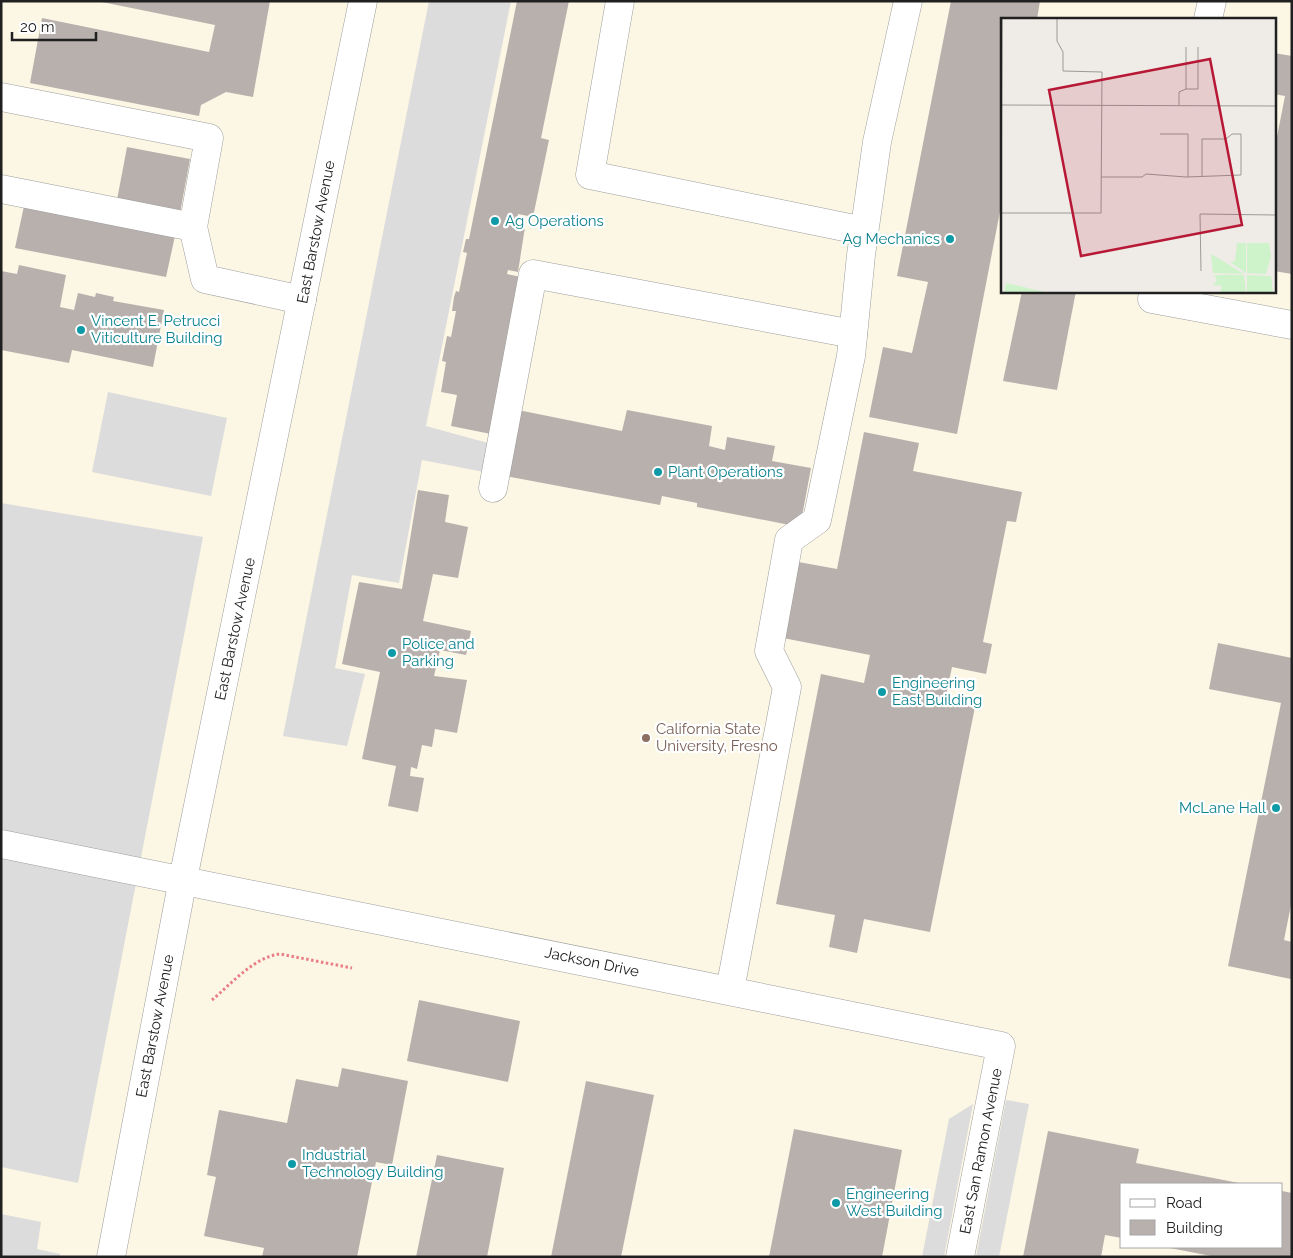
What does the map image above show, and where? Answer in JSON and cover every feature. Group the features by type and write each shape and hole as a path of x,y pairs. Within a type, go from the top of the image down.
{"street":[{"name":"East Barstow Avenue","path":"111,1257 183,879 362,1"},
{"path":"620,1 590,176 864,231"},
{"path":"730,990 787,687 769,651 786,556 790,540 817,520 852,356 864,231 877,142 908,1"},
{"path":"1208,18 1212,1"},
{"path":"1,98 209,138 192,227 205,280 302,300"},
{"path":"1,189 192,227"},
{"path":"493,488 533,274 853,334"},
{"path":"1153,295 1292,325"},
{"name":"Jackson Drive","path":"1,844 183,879 1001,1046"},
{"name":"East San Ramon Avenue","path":"960,1257 1001,1046"}],"path":[{"path":"212,1000 248,970 270,955 280,954 352,968"}],"shaded area":[{"name":"California State University, Fresno","path":"1,1 1292,1 1292,1257 1,1257"},
{"path":"429,1 511,1 426,426 488,443 484,472 422,460 399,583 352,575 335,668 365,674 347,746 283,736"},
{"path":"108,392 227,418 211,496 92,472"},
{"path":"1,503 203,537 78,1183 1,1167"},
{"path":"1006,1100 1029,1104 999,1257 976,1257"},
{"path":"973,1104 944,1257 922,1257 949,1119"},
{"path":"1,1214 41,1222 37,1249 60,1254 60,1257 1,1257"}],"building":[{"path":"97,1 270,1 253,97 226,92 201,105 199,116 30,83 42,18 209,52 215,25"},
{"name":"Ag Operations","path":"517,1 569,1 541,138 549,140 533,217 518,214 516,225 525,227 518,272 508,270 507,274 521,277 491,434 451,426 457,395 441,392 446,362 442,361 447,336 451,337 456,311 452,311 454,297 456,291 459,292 467,253 463,252 466,239 469,239"},
{"name":"Ag Mechanics","path":"951,1 1040,1 1037,18 1001,18 1001,206 957,434 869,417 883,347 912,353 928,282 897,276"},
{"path":"1276,53 1292,56 1292,274 1276,271 1276,142 1285,96 1276,94"},
{"path":"127,147 190,159 180,213 117,200"},
{"path":"24,206 175,236 166,277 15,248"},
{"name":"Vincent E. Petrucci Viticulture Building","path":"19,265 66,275 60,307 74,310 78,293 95,297 96,293 114,297 113,301 164,310 153,367 72,350 69,363 1,350 1,271 17,274"},
{"path":"1022,292 1076,292 1057,390 1003,381"},
{"name":"Plant Operations","path":"518,410 622,431 627,410 712,426 709,446 725,450 727,437 775,446 772,461 811,468 800,527 697,507 697,503 662,496 660,505 506,476"},
{"name":"Engineering East Building","path":"864,432 919,443 913,471 1022,492 1016,522 1007,521 983,642 992,644 986,674 952,667 945,701 975,707 930,932 864,919 857,953 829,947 835,915 776,904 821,674 864,683 870,655 778,637 793,561 837,569"},
{"name":"Police and Parking","path":"418,490 449,495 445,522 468,527 458,578 433,574 423,621 471,631 466,655 440,650 434,676 467,680 457,733 435,729 432,747 422,745 417,769 411,767 410,776 424,778 418,812 388,806 396,766 362,759 380,672 342,664 359,582 402,589"},
{"name":"McLane Hall","path":"1218,643 1292,658 1292,900 1284,940 1292,942 1291,979 1228,966 1281,703 1209,689"},
{"path":"419,1000 520,1021 508,1082 407,1061"},
{"name":"Industrial Technology Building","path":"342,1068 408,1081 392,1165 376,1162 357,1257 262,1257 264,1248 204,1236 216,1177 207,1175 219,1110 287,1123 296,1079 338,1087"},
{"path":"586,1081 654,1095 621,1257 551,1257"},
{"name":"Engineering West Building","path":"794,1129 902,1150 882,1257 769,1257"},
{"path":"1048,1131 1139,1149 1136,1163 1239,1183 1120,1183 1120,1238 1105,1235 1101,1257 1023,1257"},
{"name":"Industrial Technology Building","path":"437,1155 504,1168 487,1257 416,1257"},
{"path":"1283,1191 1292,1193 1292,1257 1216,1257 1170,1248 1283,1248"}],"place":[{"name":"Ag Operations","path":"495,221"},
{"name":"Ag Mechanics","path":"950,239"},
{"name":"Vincent E. Petrucci Viticulture Building","path":"81,330"},
{"name":"Plant Operations","path":"658,472"},
{"name":"Police and Parking","path":"392,653"},
{"name":"Engineering East Building","path":"882,692"},
{"name":"California State University, Fresno","path":"646,738"},
{"name":"McLane Hall","path":"1276,808"},
{"name":"Industrial Technology Building","path":"292,1164"},
{"name":"Engineering West Building","path":"836,1203"}]}
